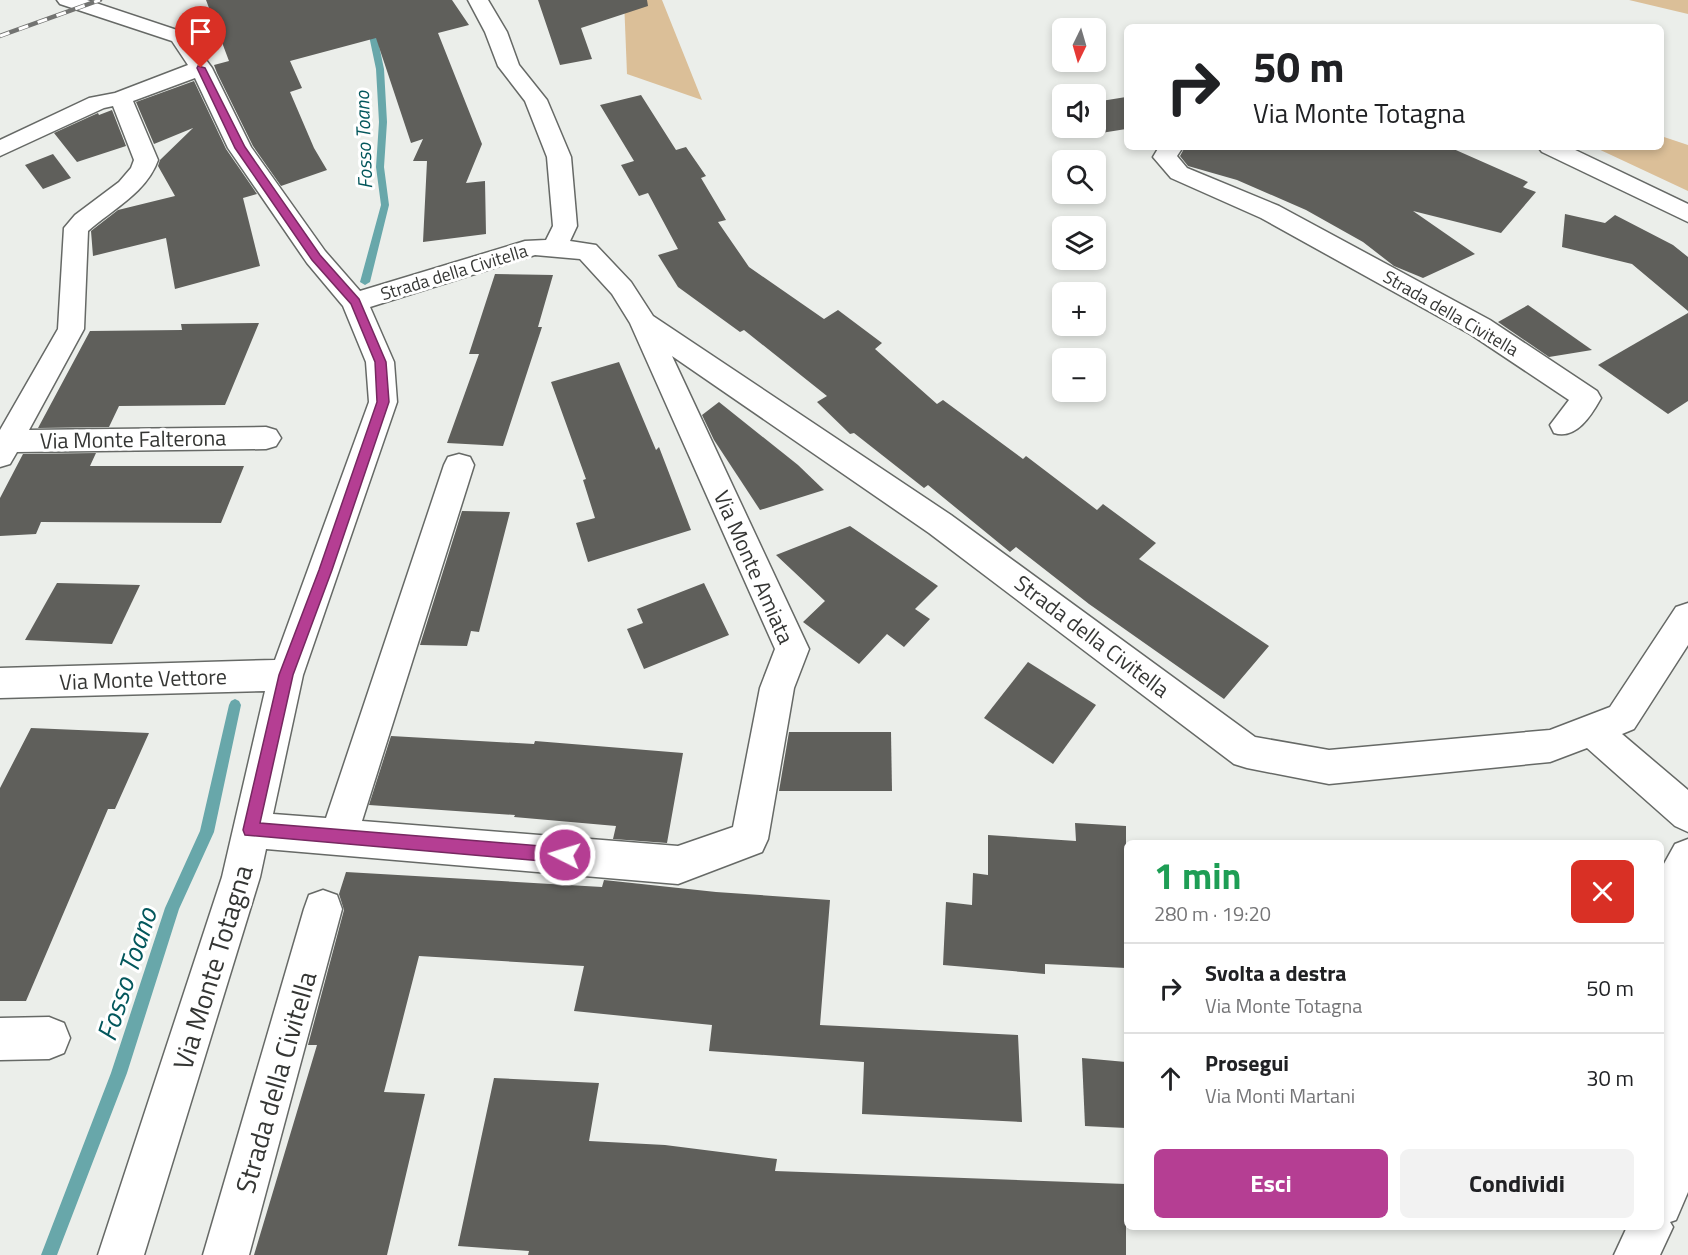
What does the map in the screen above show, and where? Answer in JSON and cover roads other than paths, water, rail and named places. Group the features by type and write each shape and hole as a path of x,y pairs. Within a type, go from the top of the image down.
{"street":[{"name":"Via Monte Totagna","path":"67,0 179,37 201,68 240,148 316,257 355,302 380,362 383,402 286,675 241,877 121,1255"},
{"name":"Strada della Civitella","path":"478,0 496,32 510,66 536,100 559,157 565,226 554,249"},
{"path":"0,149 97,103 121,98 201,68"},
{"path":"3,446 70,328 73,316 76,228 135,180 145,168 146,160 121,98"},
{"name":"Strada della Civitella","path":"1170,150 1166,157 1179,173 1270,212 1480,327 1587,398 1564,425"},
{"path":"1556,150 1688,214"},
{"name":"Strada della Civitella","path":"355,302 534,247 588,251 622,288 643,322 940,524 1247,752 1329,767 1550,746 1623,718 1688,617"},
{"name":"Via Monte Amiata","path":"251,830 678,865 749,839 777,688 792,649 643,322"},
{"name":"Via Monte Falterona","path":"3,446 266,438"},
{"path":"339,836 459,465"},
{"name":"Via Monte Vettore","path":"0,683 286,675"},
{"path":"1592,730 1688,814"},
{"path":"1664,1195 1667,1189 1677,1044 1672,888 1688,857"},
{"name":"Strada della Civitella","path":"226,1255 323,909"},
{"path":"0,1039 49,1038"},
{"path":"1637,1255 1649,1230"}],"waterway":[{"name":"Fosso Toano","path":"352,0 372,31 380,69 383,122 380,167 385,205 365,282"},
{"name":"Fosso Toano","path":"49,1255 119,1073 172,908 207,832 235,705"}],"railway":[{"path":"0,36 100,0"}]}
